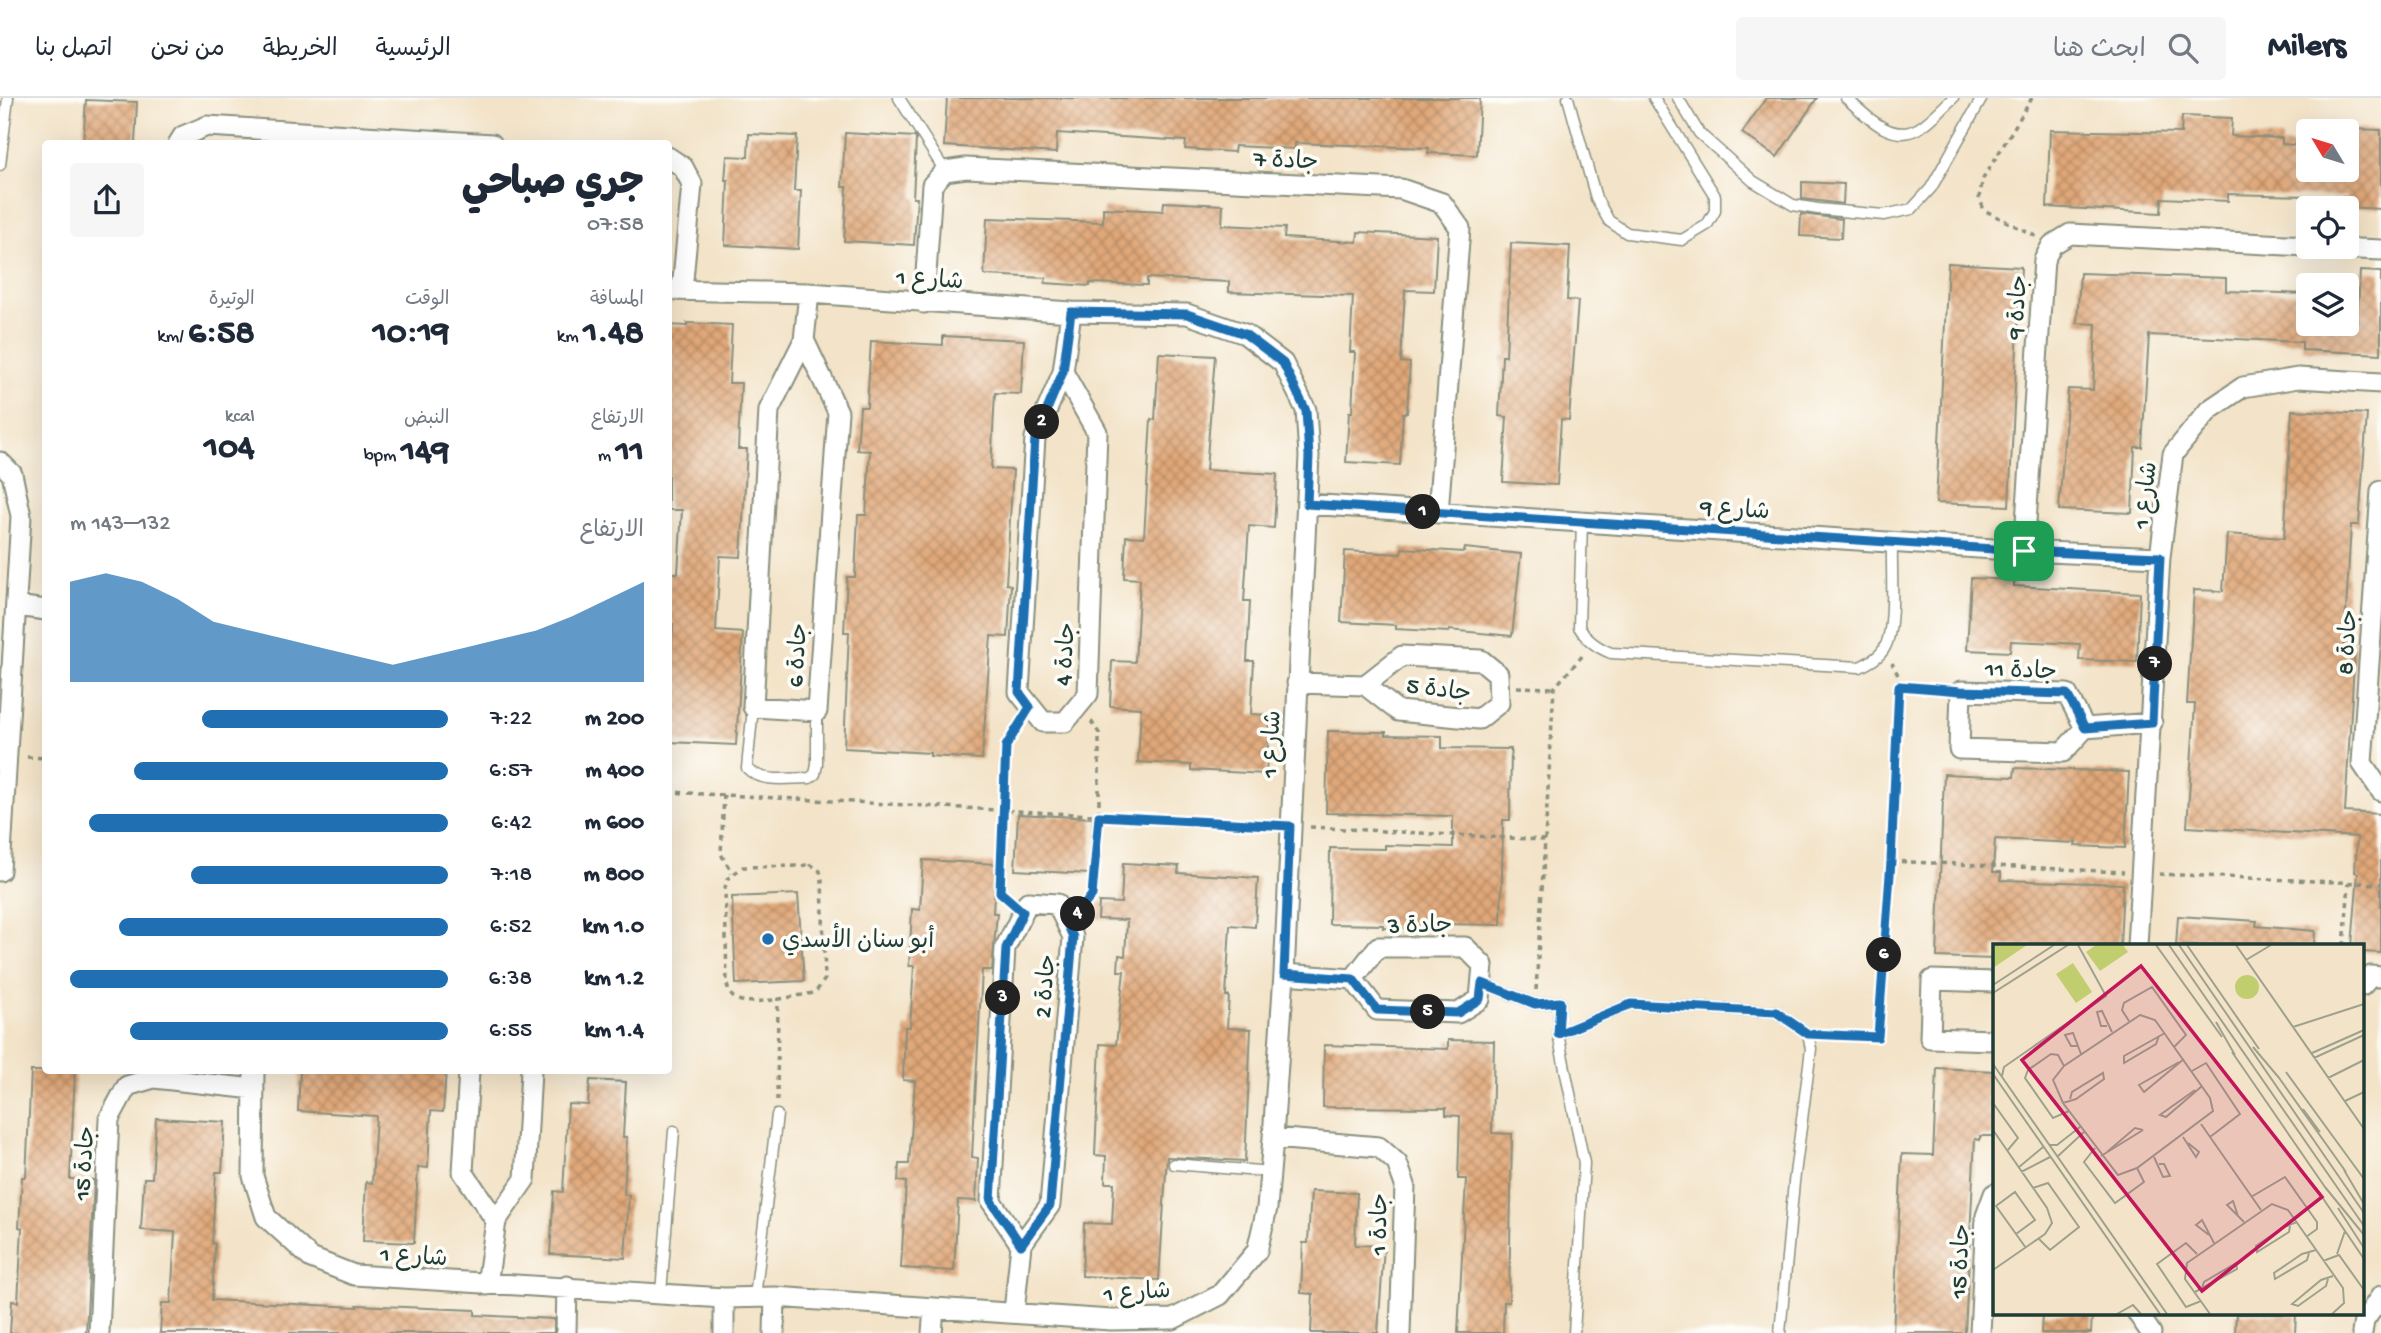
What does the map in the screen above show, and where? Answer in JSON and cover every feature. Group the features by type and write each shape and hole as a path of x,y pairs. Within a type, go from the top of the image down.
{"street":[{"path":"180,140 183,136 207,126 429,140"},
{"path":"672,160 683,167 692,184 675,290"},
{"name":"جادة 7","path":"945,172 966,168 1401,189 1441,203 1460,228 1438,513"},
{"path":"924,303 932,185 945,172"},
{"path":"2052,244 2070,234 2296,245"},
{"name":"جادة 9","path":"2024,551 2044,260 2052,244"},
{"path":"2359,249 2381,250"},
{"name":"شارع 1","path":"254,1080 253,1176 266,1216 311,1258 354,1275 487,1285 568,1286 724,1298 765,1297 1111,1320 1173,1318 1220,1295 1257,1251 1268,1208 1284,974 1309,456 1306,411 1283,363 1245,334 1187,314 1071,312 809,293 675,290"},
{"name":"جادة 6","path":"804,340 838,412 817,711 753,707 769,410 804,340 809,293"},
{"name":"جادة 4","path":"1063,372 1097,432 1088,694 1065,722 1043,722 1019,692 1035,438 1063,372 1071,312"},
{"name":"شارع 1","path":"2137,944 2160,557 2173,454 2209,410 2243,387 2298,378 2381,383"},
{"path":"0,462 12,474 21,516 0,872"},
{"name":"جادة 8","path":"2381,491 2362,763 2381,791"},
{"name":"شارع 9","path":"1307,504 2024,551 2160,557"},
{"path":"16,606 42,609"},
{"name":"جادة 5","path":"1402,656 1481,660 1498,674 1499,703 1479,719 1398,711 1365,685 1402,656"},
{"path":"1297,683 1365,685"},
{"name":"جادة 11","path":"1961,691 2067,694 2085,728 2063,752 1959,749 1961,691"},
{"path":"2085,728 2152,723"},
{"name":"جادة 2","path":"1013,1312 1021,1245 1050,1205 1073,937 1057,904 1028,902 1006,948 991,1201 1021,1245"},
{"name":"جادة 3","path":"1353,979 1378,947 1465,947 1483,965 1482,983"},
{"path":"1284,974 1353,979 1377,1010 1458,1013 1480,999 1482,983"},
{"path":"2364,984 2371,976 2381,977"},
{"path":"1993,982 1932,980 1930,1038 1993,1040"},
{"path":"468,1074 463,1172 496,1221"},
{"path":"487,1285 496,1221 525,1179 531,1074"},
{"name":"جادة 15","path":"99,1333 109,1119 127,1086 153,1078 254,1080"},
{"name":"جادة 1","path":"1273,1138 1379,1146 1397,1163 1405,1185 1400,1333"},
{"name":"جادة 15","path":"1980,1333 1986,1216 1993,1197"},
{"path":"566,1333 568,1286"},
{"path":"2362,1323 2381,1296"},
{"path":"765,1297 774,1333"},
{"path":"724,1298 724,1333"},
{"path":"932,1333 934,1308"},
{"path":"2139,1316 2151,1333"}],"lane":[{"path":"0,165 8,98"},
{"path":"899,98 945,172"},
{"path":"1568,98 1596,198 1609,221 1627,233 1682,240 1707,225 1715,211 1715,196 1654,98"},
{"path":"1678,98 1699,134 1754,181 1793,205 1884,215 1912,209 1931,188 1982,98"},
{"path":"1846,98 1880,126 1888,131 1898,132 1912,132 1922,127 1953,98"},
{"path":"1582,522 1579,627 1593,644 1611,653 1860,667 1877,658 1885,648 1890,633 1892,542"},
{"path":"753,707 747,768 753,775 762,778 810,778 814,774 817,765 817,711"},
{"path":"1482,983 1535,1004 1560,1002 1558,1034 1584,1163 1574,1333"},
{"path":"1558,1034 1631,1004 1776,1012 1808,1034 1811,1049 1794,1182 1780,1333"},
{"path":"765,1297 776,1115"},
{"path":"662,1293 674,1131"},
{"path":"1174,1164 1271,1172"}],"path":[{"path":"2032,98 1983,179 1979,198 1984,210 2052,244"},
{"path":"1535,1004 1554,688 1593,644"},
{"path":"1808,1034 1878,1037 1891,861 1899,686 1899,677 1885,648"},
{"path":"1899,686 1961,691"},
{"path":"1499,687 1554,688"},
{"path":"1068,926 1092,895 1099,816 1099,733 1079,706"},
{"path":"1023,912 1000,892 1006,746 1030,707"},
{"path":"672,792 1545,840"},
{"path":"724,795 721,854 732,873"},
{"path":"810,864 820,871 825,979 815,993 743,1002 730,994 727,985 725,888 732,873 743,867 810,864"},
{"path":"2344,944 2349,883"},
{"path":"776,1115 778,998"}],"building":[{"path":"947,98 1480,98 1477,155 1428,153 1429,148 1295,143 1295,149 1235,146 1234,152 1185,149 1186,141 1057,133 1056,153 944,146"},
{"path":"1766,98 1817,98 1777,157 1742,133"},
{"path":"86,100 137,102 135,140 83,140"},
{"path":"2182,116 2232,118 2231,136 2282,138 2282,144 2296,145 2296,182 2359,182 2359,129 2381,130 2381,209 2359,208 2359,196 2228,194 2228,201 2162,198 2161,213 2047,207 2050,130 2181,133"},
{"path":"845,133 915,137 913,198 917,198 914,245 844,241 847,187 842,187"},
{"path":"749,134 797,136 794,191 801,191 798,249 725,245 727,156 748,157"},
{"path":"1802,182 1844,184 1843,204 1802,199"},
{"path":"1164,202 1223,205 1222,225 1285,228 1284,238 1357,242 1358,232 1437,236 1434,291 1405,290 1401,362 1410,363 1400,465 1346,462 1355,352 1350,352 1353,296 1229,292 1229,282 1147,278 1147,285 1090,283 1090,286 1045,283 1046,278 984,275 987,218 1103,222 1103,208 1163,211"},
{"path":"1801,214 1842,219 1841,238 1800,236"},
{"path":"1511,243 1570,246 1567,300 1578,301 1569,420 1561,419 1557,485 1503,482 1507,417 1499,416 1502,356 1506,356"},
{"path":"1948,263 2021,267 2009,506 1936,503"},
{"path":"2360,271 2381,272 2381,354 2302,350 2302,342 2149,335 2142,447 2135,447 2132,513 2059,510 2068,389 2093,390 2096,324 2077,323 2080,273 2226,278 2226,291 2296,294 2296,336 2359,336"},
{"path":"687,323 732,325 729,383 741,383 738,449 747,449 741,557 720,556 716,631 743,633 736,745 672,742 672,573 678,573 682,510 672,510 672,325 687,326"},
{"path":"943,336 1024,340 1021,394 995,393 991,469 1013,470 1006,584 1011,585 1008,637 991,636 982,759 844,748 849,632 844,632 847,577 855,577 858,515 866,515 870,451 857,450 860,407 867,407 871,341 943,345"},
{"path":"1159,353 1215,356 1206,470 1277,474 1274,528 1249,526 1244,601 1250,601 1247,661 1254,661 1251,714 1270,715 1266,774 1191,770 1191,765 1138,762 1141,708 1110,706 1112,661 1135,662 1140,579 1124,578 1126,536 1144,537 1151,419 1155,420"},
{"path":"2292,410 2367,414 2359,525 2351,525 2344,646 2355,647 2345,812 2381,814 2381,953 2364,952 2364,944 2352,944 2358,873 2355,872 2357,837 2187,827 2195,704 2187,704 2194,590 2223,591 2227,534 2284,538"},
{"path":"1402,548 1464,552 1465,548 1521,554 1512,636 1449,630 1396,629 1396,625 1341,622 1345,551 1401,554"},
{"path":"1971,578 2014,580 2014,586 2140,593 2137,662 2079,660 2080,644 2011,641 2010,652 1967,650"},
{"path":"1328,731 1442,736 1442,748 1511,749 1510,820 1503,820 1501,925 1440,924 1439,929 1329,924 1330,848 1385,849 1385,845 1453,847 1453,816 1326,813"},
{"path":"2015,768 2129,772 2125,848 1995,839 1993,872 2001,872 2001,880 2123,884 2120,944 1993,944 1993,959 1937,957 1944,774 2014,777"},
{"path":"1018,814 1093,818 1090,874 1015,870"},
{"path":"923,860 996,864 993,913 997,913 992,970 982,970 972,1157 978,1158 976,1201 958,1200 954,1271 901,1268 906,1182 898,1181 899,1164 909,1164 915,1081 903,1080 905,1027 910,1027 914,966 909,966 912,909 920,910"},
{"path":"1123,863 1179,866 1178,873 1258,878 1255,927 1230,925 1226,996 1229,996 1227,1028 1251,1029 1245,1161 1167,1157 1159,1280 1082,1276 1084,1223 1112,1224 1114,1183 1105,1183 1106,1156 1095,1155 1100,1044 1116,1045 1124,971 1118,971 1119,955 1125,956 1127,920 1098,919 1099,902 1121,903"},
{"name":"أبو سنان الأسدي","path":"798,894 804,981 736,984 732,897"},
{"path":"2178,916 2257,921 2256,926 2315,931 2314,944 2176,944"},
{"path":"1448,1040 1494,1041 1492,1133 1512,1134 1509,1302 1504,1302 1503,1333 1458,1333 1466,1179 1458,1179 1460,1116 1446,1115 1446,1108 1323,1107 1324,1045 1448,1049"},
{"path":"1937,1068 1993,1071 1993,1136 1980,1136 1980,1140 1975,1139 1965,1333 1893,1333 1902,1154 1933,1155"},
{"path":"31,1071 42,1071 42,1074 75,1074 70,1179 94,1180 86,1333 10,1333 12,1301 18,1302 22,1177 26,1177"},
{"path":"300,1074 446,1074 443,1112 431,1111 428,1168 418,1167 414,1243 363,1241 366,1182 372,1183 376,1116 298,1111"},
{"path":"590,1080 626,1082 624,1195 629,1195 625,1258 550,1254 554,1191 563,1192 568,1104 588,1105"},
{"path":"156,1118 225,1122 222,1172 216,1172 212,1300 475,1310 475,1315 554,1319 554,1333 160,1333 162,1303 171,1303 175,1232 141,1230 144,1178 152,1178"},
{"path":"1311,1191 1357,1193 1355,1245 1384,1246 1378,1333 1311,1333 1313,1294 1301,1293 1303,1243 1308,1243"},
{"path":"2042,1316 2092,1316 2091,1333 2041,1333"},
{"path":"2236,1316 2296,1316 2295,1333 2235,1333"}],"place":[{"name":"أبو سنان الأسدي","path":"768,939"}],"route":[{"path":"1071,312 1187,314 1245,334 1283,363 1306,411 1309,456 1307,504 2024,551 2160,557 2152,723 2085,728 2067,694 1899,686 1891,861 1878,1037 1808,1034 1776,1012 1631,1004 1558,1034 1560,1002 1535,1004 1482,983 1480,999 1458,1013 1377,1010 1353,979 1284,974 1290,826 1099,816 1092,895 1068,926 1073,937 1050,1205 1021,1245 991,1201 1006,948 1023,912 1000,892 1006,746 1030,707 1019,692 1035,438 1063,372 1071,312"}]}
